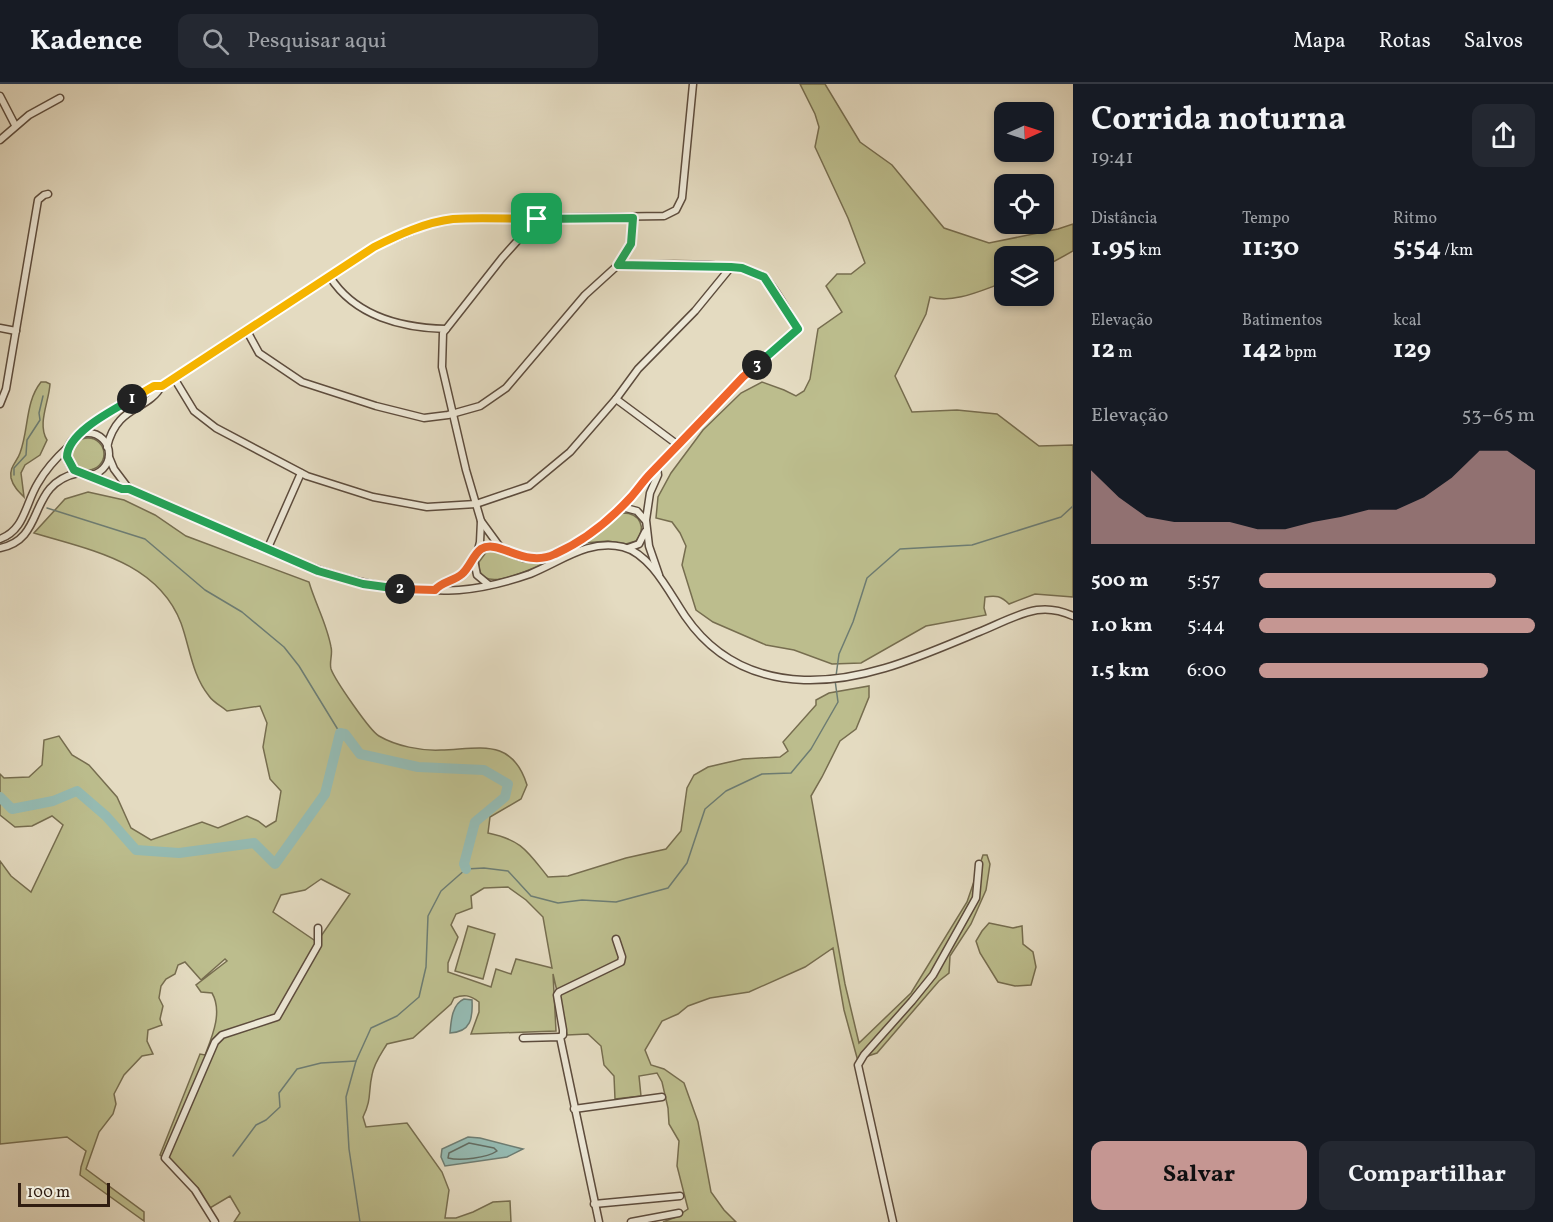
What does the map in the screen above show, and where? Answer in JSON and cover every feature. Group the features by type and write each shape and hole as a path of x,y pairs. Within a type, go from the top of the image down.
{"street":[{"path":"129,489 114,469 107,447 111,433 121,419 158,393 162,386 374,247 431,223 453,219 633,218 664,216 676,210 682,198 693,84"},
{"path":"0,96 15,125"},
{"path":"0,140 29,115 60,98"},
{"path":"0,404 6,389 38,200 48,194"},
{"path":"247,331 259,353 302,382 376,406 424,418 453,414 480,406 506,388 585,295 618,265 631,244 633,218"},
{"path":"490,585 483,582 477,575 475,556 480,542 481,521 466,470 442,367 443,333 502,258 537,219"},
{"path":"481,521 500,547 512,554 525,558 554,555 598,528 622,507 743,377 798,329 764,277 742,268 618,265"},
{"path":"174,378 194,411 216,428 301,473 373,497 427,507 476,504 529,486 570,452 616,399 638,369 695,311 731,267"},
{"path":"330,277 340,292 372,314 399,324 422,329 446,329"},
{"path":"0,328 16,330"},
{"path":"0,539 10,534 21,522 32,493 43,475 78,436 100,418 145,391 154,386 162,386"},
{"path":"616,399 678,446"},
{"path":"78,436 88,434 98,436 107,447"},
{"path":"69,447 68,462 78,473"},
{"path":"88,475 102,470 109,457"},
{"path":"657,468 658,475 650,493 646,529 659,575"},
{"path":"0,548 15,543 30,529 48,489 62,478 78,473 122,489 129,489 310,568 348,580 390,588 459,591 490,585 533,572 588,547 609,545 628,548 659,575 697,632 730,659 748,669 769,676 798,679 833,679 860,675 926,653 1032,611 1052,610 1073,616"},
{"path":"267,550 301,473"},
{"path":"622,507 637,511 646,520"},
{"path":"628,548 639,543 646,529"},
{"path":"10,534 15,543"},
{"path":"435,590 438,586 461,574 475,556 488,546 500,547"},
{"path":"893,1222 858,1065 933,975 976,898 980,864"},
{"path":"216,1222 195,1190 165,1158 215,1042 222,1035 277,1017 318,945 318,928"},
{"path":"599,1222 560,1036 563,1035 563,1030 557,995 621,962 622,957 616,939"},
{"path":"523,1038 560,1036"},
{"path":"574,1109 662,1097"},
{"path":"594,1204 680,1196"},
{"path":"631,1222 679,1213"}],"green space":[{"path":"800,84 825,84 860,142 892,165 944,228 989,243 1033,234 1054,234 1054,230 1073,224 1073,251 1054,261 1054,246 994,246 994,286 949,299 930,297 926,314 895,376 912,412 957,410 997,414 1039,446 1073,445 1073,597 1035,594 1009,604 998,597 985,597 986,615 926,626 861,663 832,664 794,650 766,645 713,622 696,610 682,565 686,546 672,522 656,518 658,497 671,473 703,430 741,393 762,382 796,396 804,391 810,379 818,329 842,312 826,286 837,274 851,274 865,263 848,218 815,147 819,127"},
{"path":"41,382 50,384 43,420 47,440 40,455 25,465 21,473 24,497 13,484 11,471 23,444 32,398"},
{"path":"88,438 99,443 104,454 99,465 88,470 77,465 72,454 77,443"},
{"path":"88,492 124,500 155,515 186,536 309,582 329,638 331,669 353,705 379,736 393,743 417,749 493,749 513,759 521,770 527,785 521,799 490,817 488,833 509,839 523,848 548,877 568,876 626,858 666,849 681,831 687,788 694,775 708,767 743,759 780,757 788,751 783,742 816,705 816,700 829,693 869,686 869,697 856,729 840,741 811,796 845,984 859,1043 911,993 967,902 983,855 987,855 990,864 986,890 971,924 950,956 949,973 939,981 877,1053 865,1057 859,1065 844,1010 833,948 805,967 749,992 710,998 688,1006 678,1014 662,1021 645,1050 651,1065 664,1069 684,1083 698,1122 711,1192 736,1222 663,1222 688,1209 677,1166 679,1141 669,1124 662,1082 657,1073 639,1076 641,1096 615,1099 614,1076 604,1065 601,1046 588,1034 567,1035 553,974 556,1031 471,1034 479,1012 479,1002 467,996 454,998 451,1004 413,1038 387,1044 373,1071 369,1100 363,1117 366,1127 407,1123 442,1172 449,1190 445,1218 456,1218 493,1202 510,1201 511,1222 234,1222 240,1213 230,1196 210,1208 198,1188 160,1155 200,1054 205,1055 215,1024 217,1008 212,993 201,992 196,985 227,961 225,959 201,980 185,962 178,965 175,974 166,979 161,986 159,998 163,1006 160,1019 162,1025 148,1030 147,1041 153,1054 142,1056 124,1075 114,1094 116,1104 113,1114 99,1132 86,1169 144,1212 144,1221 80,1175 86,1151 67,1137 0,1144 0,861 11,876 31,892 63,825 52,816 32,826 15,827 0,815 0,774 4,778 29,777 42,765 44,740 59,736 72,755 89,765 117,797 131,828 151,840 202,822 218,828 247,816 266,827 276,821 281,791 270,779 263,747 267,723 260,706 227,711 211,698 203,688 195,670 181,623 170,602 156,585 119,561 34,533 65,499","holes":["321,879 350,894 317,942 273,912 281,895 305,890","508,887 526,900 543,917 552,968 516,959 511,974 496,969 491,987 448,972 448,963 458,937 451,925 456,914 472,908 471,896 484,888"]},
{"path":"623,513 634,516 640,522 641,531 636,541 626,544 608,541 583,543"},
{"path":"496,550 523,562 545,563 505,578 494,580 486,578 480,572 479,562 487,551"},
{"path":"989,923 1013,928 1022,926 1023,944 1033,952 1036,967 1031,985 1015,986 998,982 980,953 976,941"},
{"path":"468,926 495,934 483,979 455,971"}],"water":[{"path":"464,999 472,1000 469,1023 462,1030 450,1033 455,1009"},
{"path":"468,1137 523,1149 507,1157 445,1166 441,1157 442,1149"}],"waterway":[{"path":"14,475 14,468 26,455 27,440 40,420 39,413 43,396"},
{"path":"836,676 839,654 853,622 867,578 900,549 972,545 1061,517 1073,506"},
{"path":"47,508 145,539 205,590 242,612 284,647 299,666 340,733"},
{"path":"360,1222 349,1149 346,1097 356,1061 371,1028 397,1016 419,997 426,967 428,916 441,891 466,869 484,868 508,871 531,896 558,903 582,900 616,902 668,888 687,863 705,809 726,791 762,774 791,773 811,749 838,702 835,680"},
{"path":"0,797 12,809 53,801 77,791 106,816 136,850 179,853 254,843 275,864 325,794 340,733 345,734 360,754 418,767 484,770 508,784 505,797 475,822 464,864 466,869"},
{"path":"233,1156 256,1125 266,1120 280,1107 279,1093 297,1069 321,1063 356,1061"}],"route":[{"path":"633,218 631,244 618,265 675,264 742,268 764,277 798,329 743,377 651,473 622,507 598,528 554,555 525,558 500,547 488,546 479,551 461,574 438,586 435,590 400,589 363,584 303,566 129,489 122,489 78,473 68,462 67,452 71,442 100,418 154,386 162,386 374,247 431,223 453,219 537,219 633,218"}]}
